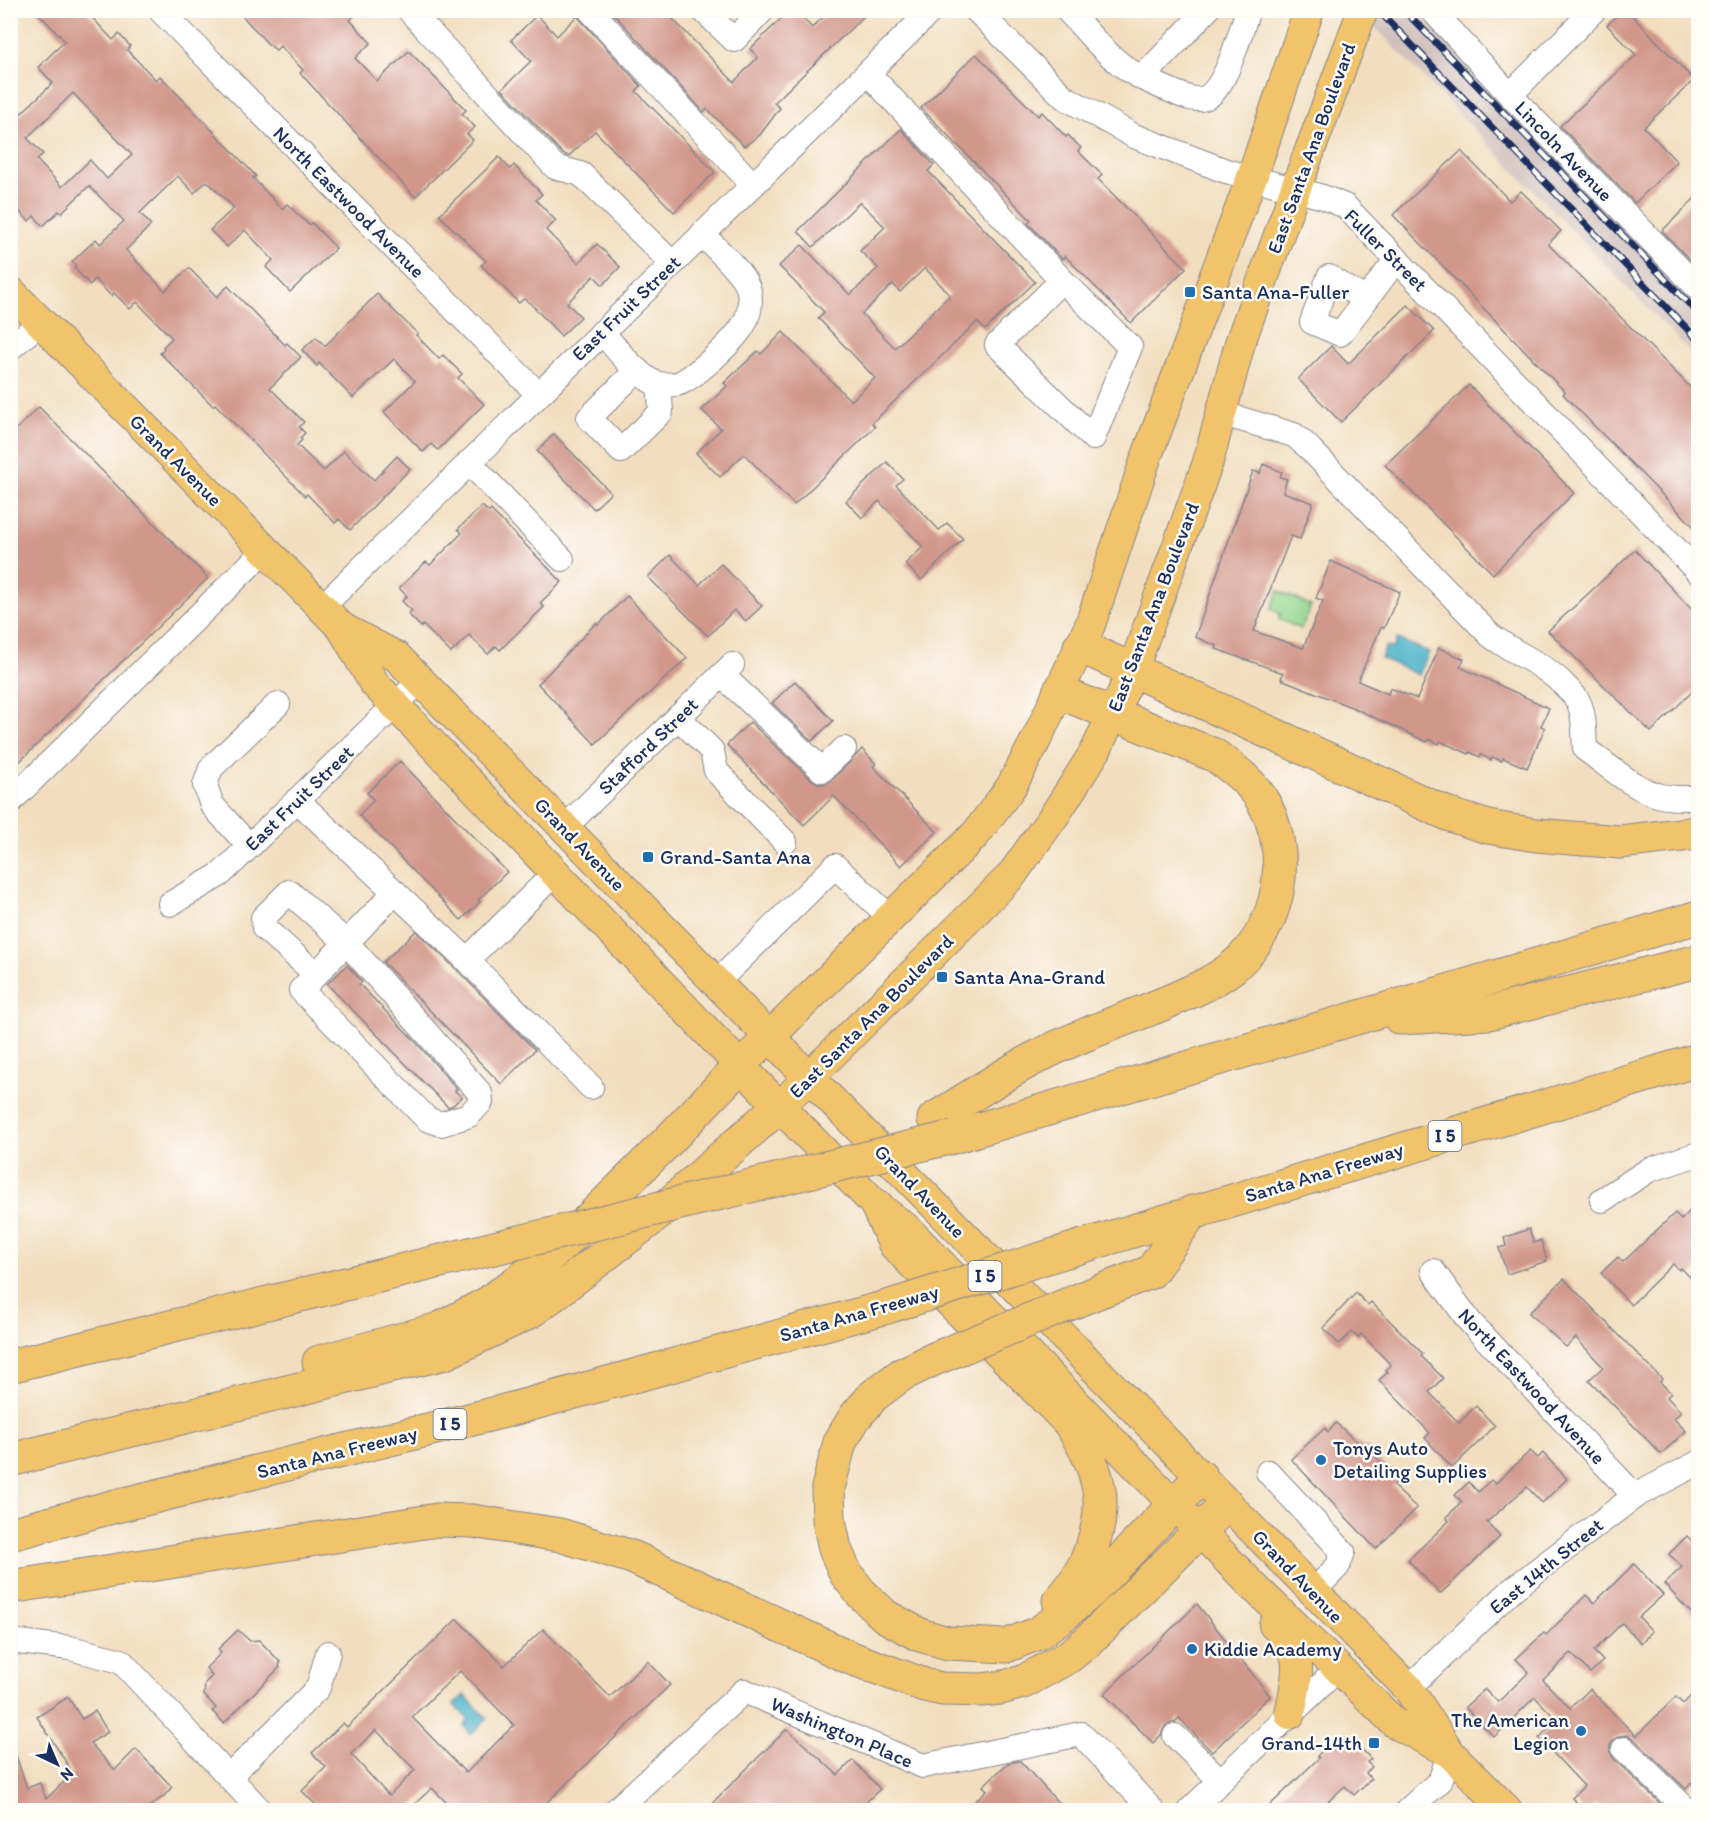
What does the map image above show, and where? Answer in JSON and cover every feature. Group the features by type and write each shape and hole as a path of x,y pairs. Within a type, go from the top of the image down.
{"highway":[{"path":"1080,646 1450,815 1488,827 1536,835 1620,842 1698,833"},
{"path":"943,1128 1039,1056 1191,992 1216,979 1245,956 1270,917 1279,884 1280,867 1274,831 1260,797 1233,768 1214,755 1059,692"},
{"path":"10,1366 874,1156 943,1128 1347,1020 1698,917"},
{"path":"1347,1020 1489,1013 1698,961"},
{"name":"Santa Ana Freeway","path":"10,1534 501,1412 887,1307 1192,1212 1698,1060"},
{"path":"10,1440 355,1353 439,1329 489,1303 536,1268 574,1234 666,1143 740,1066"},
{"path":"10,1460 364,1375 445,1353 528,1313 553,1295 658,1214 779,1106"},
{"path":"877,1206 895,1244 1069,1422 1086,1448 1098,1483 1099,1516 1092,1548 1078,1577 1065,1595 1049,1611 1029,1624 979,1644"},
{"path":"1192,1212 1151,1272 934,1359 901,1375 873,1396 855,1417 840,1442 828,1488 828,1520 835,1550 846,1574 861,1593 885,1616 920,1635 948,1643 1006,1646 1038,1633 1061,1617 1091,1591 1201,1478"},
{"path":"10,1587 437,1520 472,1521 560,1535 632,1557 851,1658 924,1685 962,1691 1000,1688 1023,1682 1068,1657 1087,1642 1227,1504"}],"main road":[{"path":"740,1066 975,835 1011,787 1036,740 1090,625 1145,461 1252,177 1309,10"},
{"name":"East Santa Ana Boulevard","path":"779,1106 1011,876 1062,804 1096,750 1133,670 1208,462 1234,361 1363,10"},
{"name":"Grand Avenue","path":"10,291 332,618 374,683 877,1206 907,1229 1251,1584 1395,1723 1450,1752"},
{"name":"Grand Avenue","path":"332,618 397,657 1408,1688 1450,1752"},
{"path":"1251,1584 1263,1615 1278,1628 1295,1650 1296,1678 1290,1714"},
{"path":"1450,1752 1507,1810"}],"street":[{"name":"North Eastwood Avenue","path":"160,10 538,394"},
{"path":"409,10 555,167 581,174 672,264"},
{"path":"590,10 753,185"},
{"path":"703,10 734,40 763,10"},
{"name":"Fuller Street","path":"976,10 1064,97 1134,135 1226,171 1345,206 1698,572"},
{"path":"1067,10 1113,58 1128,70 1181,95 1196,99 1206,99 1214,92 1222,78 1248,10"},
{"path":"1142,78 1207,10"},
{"path":"1510,94 1594,10"},
{"name":"East Fruit Street","path":"332,618 469,462 930,11"},
{"name":"Lincoln Avenue","path":"1433,11 1698,288"},
{"path":"868,73 1062,280 1130,347 1093,438 997,345 1062,280"},
{"path":"602,332 644,376 659,384 680,384 699,371 741,331 747,320 751,304 748,288 740,275 702,234"},
{"path":"1366,300 1397,259"},
{"path":"10,348 41,322"},
{"path":"637,370 589,418 621,451 661,412 659,384"},
{"path":"1221,413 1294,435 1490,635 1508,648 1550,670 1578,701 1583,718 1585,749 1638,786 1660,796 1698,798"},
{"path":"469,462 562,559"},
{"path":"10,802 265,549"},
{"name":"Stafford Street","path":"564,828 727,670 822,770 844,749"},
{"name":"East Fruit Street","path":"170,904 221,874 420,681"},
{"path":"249,846 212,805 205,785 211,768 278,704"},
{"path":"678,717 712,751 716,771 785,842"},
{"path":"297,800 468,960 591,1088"},
{"path":"716,983 835,866 891,918"},
{"path":"468,960 555,873"},
{"path":"289,892 346,942 480,1094 481,1102 469,1115 441,1124 427,1119 308,982 264,928 263,918 289,892"},
{"path":"308,982 395,892"},
{"path":"1602,1200 1649,1170 1698,1154"},
{"name":"North Eastwood Avenue","path":"1434,1271 1470,1322 1635,1496"},
{"name":"East 14th Street","path":"1408,1688 1513,1589 1635,1496 1698,1463"},
{"path":"1268,1472 1343,1552 1338,1566 1313,1592"},
{"path":"10,1641 70,1648 121,1661 260,1810"},
{"path":"229,1777 318,1688 328,1653"},
{"path":"1190,1810 1339,1668"},
{"name":"Washington Place","path":"616,1810 744,1691 923,1766 1081,1734 1152,1810"},
{"path":"1175,1736 1221,1781"},
{"path":"1624,1749 1687,1810"},
{"path":"1408,1810 1440,1781 1450,1752"}],"shaded area":[{"path":"1359,11 1417,11 1551,152 1698,300 1698,360"}],"green space":[{"path":"1279,591 1311,606 1301,629 1278,619 1281,614 1271,609"}],"water":[{"path":"1397,639 1429,652 1419,675 1381,658 1386,646 1393,649"},
{"path":"464,1695 487,1718 471,1735 464,1726 469,1720 454,1705"}],"building":[{"path":"35,10 85,10 113,40 119,34 130,46 127,50 156,80 160,76 256,176 253,178 282,209 287,204 309,225 312,223 336,248 290,292 266,267 273,260 245,230 227,247 210,230 234,208 207,181 194,193 178,176 140,213 151,225 126,250 165,291 189,268 217,297 228,286 285,345 287,343 301,357 270,388 304,422 299,427 305,433 297,445 324,471 344,451 374,480 397,456 410,469 350,530 339,519 335,523 307,494 305,496 215,404 213,406 160,353 172,338 137,302 130,309 114,293 111,296 95,279 90,285 74,268 76,266 72,262 96,239 100,244 124,221 89,186 61,213 59,211 43,226 34,216 29,221 10,202 10,121 12,122 53,83 38,67 65,41","holes":["73,93 132,155 107,179 90,160 62,187 37,160 43,154 27,138"]},
{"path":"237,10 360,10 350,20 371,43 355,58 377,81 409,51 466,110 462,114 475,127 467,134 473,140 415,197 300,73 303,70 280,46 276,50 267,43"},
{"path":"610,10 664,10 734,82 758,57 750,49 790,10 795,10 812,28 830,10 870,10 774,103 780,108 760,135 744,146 707,109 704,112"},
{"path":"1622,10 1627,10 1694,80 1644,127 1677,162 1635,203 1560,126 1636,55 1607,25"},
{"path":"537,15 557,36 577,16 641,86 636,91 715,172 674,212 595,131 569,156 563,154 502,89 531,61 511,40"},
{"path":"976,54 1038,116 1042,112 1066,137 1068,135 1081,148 1078,151 1102,175 1098,179 1186,268 1131,323 1065,256 1062,259 1028,223 1031,220 921,108"},
{"path":"901,129 934,165 928,171 1035,282 985,330 977,322 872,423 875,427 794,505 744,454 720,477 696,453 721,429 702,410 727,386 724,383 758,351 761,354 783,332 851,401 875,378 818,318 824,312 779,266 802,245 850,295 878,268 860,251 885,227 860,202 813,247 798,231","holes":["925,268 950,295 895,348 862,314 893,284 900,292"]},
{"path":"1461,151 1510,201 1521,191 1561,231 1548,244 1698,395 1698,531 1563,394 1565,392 1393,215"},
{"path":"499,157 510,169 514,165 542,194 536,200 556,221 546,230 578,263 597,244 620,267 603,285 594,276 567,303 581,317 561,336 531,304 524,299 519,303 481,265 486,261 439,215"},
{"path":"1698,195 1698,268 1662,231"},
{"path":"377,294 418,334 416,335 439,359 443,355 462,374 458,378 484,404 438,450 431,444 423,452 384,412 415,381 394,359 353,398 319,363 317,366 302,350 316,337 325,346"},
{"path":"1408,305 1434,331 1341,422 1298,379 1331,346 1348,364"},
{"path":"1469,385 1574,493 1493,574 1385,465"},
{"path":"39,407 208,578 10,771 10,435"},
{"path":"554,434 611,493 594,509 537,451"},
{"path":"887,462 903,479 896,485 939,530 947,523 963,539 921,580 905,564 923,547 879,501 862,518 846,501"},
{"path":"1263,464 1282,472 1280,477 1287,479 1283,492 1313,503 1300,539 1291,536 1254,631 1303,648 1323,601 1316,598 1331,561 1400,592 1384,628 1381,627 1358,681 1388,694 1390,688 1417,699 1439,648 1464,659 1460,667 1549,708 1541,726 1545,728 1527,768 1503,758 1502,761 1492,757 1491,760 1470,752 1469,754 1440,741 1439,744 1429,739 1427,742 1356,709 1281,679 1283,673 1216,649 1217,646 1195,637 1253,471 1260,473"},
{"path":"482,506 489,512 491,510 562,582 540,603 544,607 500,650 496,646 488,654 469,635 451,653 423,625 421,627 408,614 412,611 402,601 407,596 399,588 426,562 430,565 462,533 458,529"},
{"path":"1635,550 1698,616 1698,686 1651,732 1548,631"},
{"path":"670,555 699,585 721,564 762,606 746,621 734,610 708,636 648,577"},
{"path":"627,596 687,658 595,744 538,684 596,623 598,625"},
{"path":"795,681 833,721 812,741 772,703"},
{"path":"750,722 819,784 826,784 832,780 862,749 876,764 873,766 937,832 901,866 834,796 804,825 727,745"},
{"path":"400,761 507,872 461,920 359,815 374,800 367,793"},
{"path":"416,931 535,1050 501,1084 383,962"},
{"path":"347,965 362,982 359,984 414,1040 457,1089 455,1091 462,1097 453,1105 448,1107 327,984"},
{"path":"1698,1203 1698,1269 1690,1277 1673,1264 1631,1305 1601,1273 1618,1257 1623,1262 1675,1213 1681,1220"},
{"path":"1529,1229 1534,1243 1541,1240 1547,1261 1507,1274 1499,1248 1506,1246 1504,1238"},
{"path":"1564,1279 1662,1379 1660,1382 1671,1393 1667,1397 1681,1412 1674,1419 1686,1431 1661,1454 1589,1380 1603,1367 1576,1338 1566,1347 1529,1313"},
{"path":"1356,1293 1368,1305 1371,1302 1423,1354 1421,1356 1443,1378 1429,1392 1459,1423 1476,1406 1495,1426 1452,1468 1425,1438 1430,1433 1379,1380 1388,1372 1386,1370 1391,1365 1361,1334 1358,1338 1352,1332 1339,1344 1323,1328"},
{"path":"1336,1423 1364,1448 1366,1446 1398,1480 1393,1486 1417,1508 1376,1549 1291,1459 1325,1428 1328,1432"},
{"path":"1530,1451 1538,1458 1543,1453 1567,1479 1542,1503 1527,1487 1487,1522 1500,1537 1440,1594 1408,1560 1449,1521 1446,1517 1462,1502 1455,1495 1469,1482 1478,1492 1491,1480 1495,1484"},
{"path":"1687,1536 1698,1547 1698,1620 1664,1584 1682,1567 1669,1554"},
{"path":"1634,1564 1663,1595 1639,1617 1652,1631 1641,1643 1622,1623 1594,1651 1603,1661 1590,1673 1571,1653 1543,1680 1570,1708 1590,1689 1636,1736 1676,1697 1683,1704 1698,1689 1698,1777 1686,1789 1634,1739 1627,1735 1620,1736 1613,1740 1610,1746 1614,1759 1666,1809 1602,1810 1595,1804 1588,1810 1584,1810 1572,1798 1584,1786 1539,1738 1557,1720 1535,1697 1494,1737 1465,1707 1485,1689 1498,1702 1529,1672 1516,1659 1544,1633 1546,1635 1586,1595 1594,1603"},
{"name":"Kiddie Academy","path":"1197,1604 1270,1696 1212,1752 1179,1718 1165,1726 1161,1735 1153,1743 1104,1694"},
{"path":"457,1619 504,1666 543,1629 610,1697 648,1661 670,1685 539,1810 454,1810 432,1788 408,1810 321,1810 302,1791 326,1767 312,1753 343,1723 347,1727","holes":["460,1671 514,1725 466,1773 412,1717","376,1730 415,1770 389,1796 351,1754"]},
{"path":"238,1630 250,1641 259,1640 281,1663 280,1667 224,1723 212,1711 216,1708 204,1695 205,1683 212,1676 206,1668 221,1653 218,1649"},
{"path":"68,1697 82,1719 95,1711 108,1732 90,1743 115,1770 136,1749 172,1787 164,1796 145,1810 10,1810 10,1748 13,1747 27,1788 40,1783 46,1799 73,1773 37,1717"},
{"path":"787,1729 838,1775 853,1760 880,1789 858,1810 705,1810"},
{"path":"1335,1738 1338,1741 1341,1738 1348,1745 1353,1740 1371,1759 1367,1762 1372,1767 1366,1773 1371,1779 1354,1795 1345,1786 1319,1810 1265,1810 1319,1758 1317,1756"},
{"path":"1020,1761 1065,1810 965,1810 987,1790 983,1786 1008,1763"}],"railway":[{"path":"1378,10 1698,340"},
{"path":"1404,10 1698,313"}],"place":[{"name":"Santa Ana-Fuller","path":"1190,292"},
{"name":"Grand-Santa Ana","path":"648,857"},
{"name":"Santa Ana-Grand","path":"942,977"},
{"name":"Tonys Auto Detailing Supplies","path":"1321,1460"},
{"name":"Kiddie Academy","path":"1192,1649"},
{"name":"The American Legion","path":"1581,1731"},
{"name":"Grand-14th","path":"1374,1743"}]}
